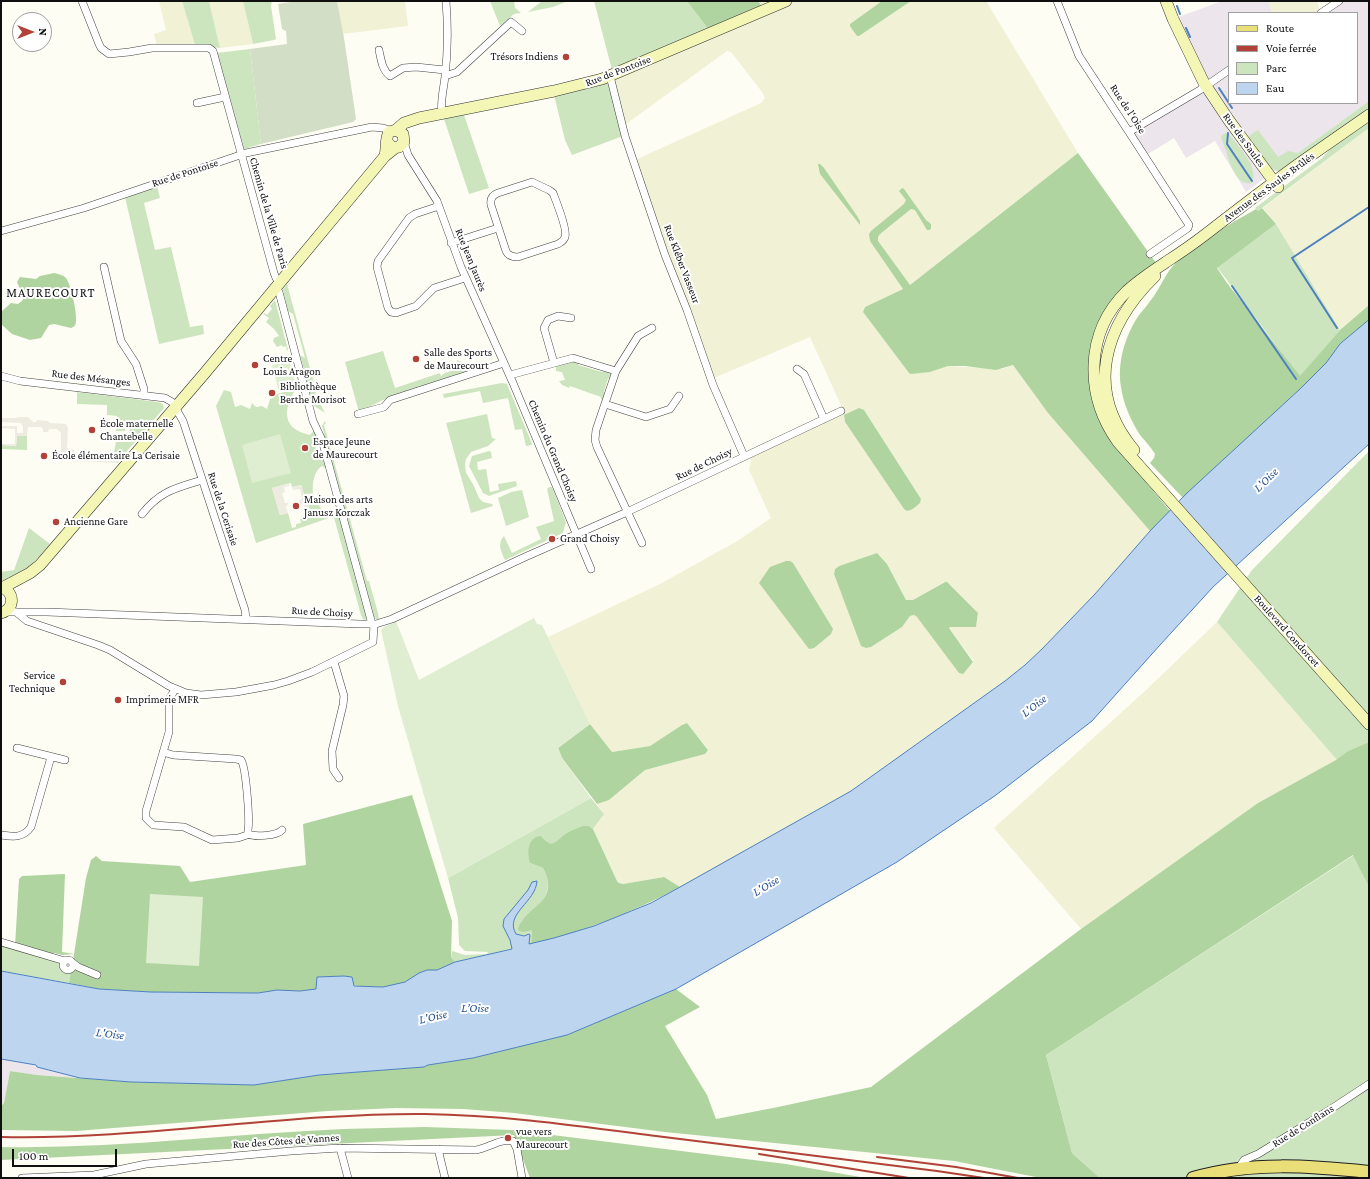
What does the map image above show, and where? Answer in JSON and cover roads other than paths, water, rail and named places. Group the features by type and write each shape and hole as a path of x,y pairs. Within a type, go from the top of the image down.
{"main road":[{"name":"Rue de Pontoise","path":"396,139 417,118 554,92 610,76 786,1"},
{"name":"Rue des Saules","path":"1169,2 1173,19 1206,86 1228,119 1277,185"},
{"name":"Avenue des Saules Brûlés","path":"1206,537 1146,470 1118,442 1105,421 1098,403 1095,389 1094,360 1096,346 1101,330 1115,305 1134,284 1277,185 1369,115"},
{"path":"2,613 13,603 16,586 40,565 176,407 277,283 385,156 396,139"},
{"name":"Boulevard Condorcet","path":"1206,537 1369,714"},
{"name":"Boulevard Condorcet","path":"1206,537 1369,724"},
{"path":"2,588 29,574"},
{"path":"2,588 8,591 13,603"},
{"name":"Rue de Conflans","path":"1193,1178 1238,1169 1273,1166 1322,1167 1369,1172"}],"street":[{"name":"Chemin de la Ville de Paris","path":"82,1 101,48 109,54 152,48 212,49 213,51 280,292 313,421 322,440 373,624 373,642 334,662"},
{"path":"442,113 448,28 446,1"},
{"name":"Rue de l'Oise","path":"1056,1 1079,56 1130,132 1189,225 1188,228 1150,254"},
{"path":"1322,12 1339,1"},
{"path":"379,50 386,73 390,76 402,68 416,67 445,73 457,72 512,22 522,31"},
{"path":"1130,132 1206,86 1228,71"},
{"name":"Rue Kléber Vasseur","path":"610,76 627,142 665,255 687,310 713,385 744,456"},
{"path":"197,103 225,97"},
{"name":"Rue de Pontoise","path":"2,231 84,208 242,154 372,127 383,128 396,139"},
{"name":"Rue Jean Jaurès","path":"396,139 437,201 465,278 510,375"},
{"path":"532,182 553,194 566,235 563,241 558,244 518,257 513,257 506,251 498,228 491,205 492,197 498,193 532,182"},
{"path":"439,206 415,214 409,218 378,261 377,267 388,308 391,312 396,313 416,306 434,288 465,278"},
{"path":"451,243 498,228"},
{"path":"104,267 121,341 136,364 144,390 144,396"},
{"path":"554,364 544,328 548,320 558,316 571,318"},
{"path":"642,543 626,512 594,440 616,371 638,336 652,328"},
{"path":"510,375 570,359 576,359 616,371"},
{"path":"358,414 383,407 390,400 504,363"},
{"path":"797,369 804,374 824,419"},
{"name":"Chemin du Grand Choisy","path":"510,375 576,534"},
{"name":"Rue des Mésanges","path":"1,376 165,398 172,402 176,407"},
{"path":"605,404 646,417 670,409 679,396"},
{"name":"Rue de la Cerisaie","path":"176,407 183,421 245,610 246,619"},
{"name":"Rue de Choisy","path":"13,603 26,610 48,612 373,624 392,618 626,512 841,411"},
{"path":"142,514 153,501 169,490 202,480"},
{"path":"576,534 590,569"},
{"path":"13,603 26,610 29,622"},
{"path":"13,603 25,620 110,650 145,672 175,688 188,693 201,695 236,692 274,685 312,672 334,662 344,696 332,751 333,770 339,778"},
{"path":"175,688 169,700 169,732 146,818 151,824 184,827 212,840 242,838 248,834"},
{"path":"18,748 65,760"},
{"path":"163,752 173,755 236,758 241,760 244,766 248,834"},
{"path":"1,836 17,837 26,833 31,827 50,757"},
{"path":"248,834 252,836 277,834 282,830"},
{"path":"1,942 62,961 69,960 74,966 97,975"},
{"name":"Rue de Conflans","path":"1238,1169 1244,1160 1258,1154 1369,1084"},
{"name":"Rue des Côtes de Vannes","path":"22,1178 94,1175 146,1164 291,1151 340,1148 476,1150 485,1148 503,1140 508,1140 513,1141 516,1146 522,1178"},
{"path":"340,1148 348,1178"},
{"path":"438,1149 445,1178"},
{"path":"1258,1154 1258,1159 1260,1161 1273,1166"}],"water":[{"name":"L’Oise","path":"1369,320 1369,444 1213,587 1092,721 996,795 897,862 676,989 567,1035 473,1058 428,1065 424,1067 319,1075 254,1085 131,1082 80,1078 37,1067 36,1065 1,1059 1,971 99,989 151,992 258,993 277,990 300,991 316,989 317,977 344,976 352,977 354,986 383,987 405,982 427,970 437,970 455,962 512,949 510,940 503,926 504,919 528,890 532,882 537,881 532,895 517,914 513,927 516,934 524,936 530,935 529,944 594,926 651,903 851,791 1005,681 1025,665 1095,594 1150,531 1187,493 1300,389 1326,363 1340,344"}],"waterway":[{"path":"1177,6 1180,14"},
{"path":"1186,28 1190,37"},
{"path":"1219,88 1228,102"},
{"path":"1229,104 1232,108"},
{"path":"1228,133 1227,144 1252,181"},
{"path":"1337,328 1292,258 1369,207"},
{"path":"1232,286 1296,379"}],"railway":[{"path":"1,1137 107,1135 372,1115 425,1114 483,1116 570,1125 984,1178"},
{"path":"759,1154 909,1178"},
{"path":"877,1157 956,1167 1018,1178"}],"place":[{"name":"Trésors Indiens","path":"566,57"},
{"name":"Salle des Sports de Maurecourt","path":"416,359"},
{"name":"Centre Louis Aragon","path":"255,365"},
{"name":"Bibliothèque Berthe Morisot","path":"272,393"},
{"name":"École maternelle Chantebelle","path":"92,430"},
{"name":"Espace Jeune de Maurecourt","path":"305,448"},
{"name":"École élémentaire La Cerisaie","path":"44,456"},
{"name":"Maison des arts Janusz Korczak","path":"296,506"},
{"name":"Ancienne Gare","path":"56,522"},
{"name":"Grand Choisy","path":"552,539"},
{"name":"Service Technique","path":"63,682"},
{"name":"Imprimerie MFR","path":"118,700"},
{"name":"vue vers Maurecourt","path":"508,1138"}],"district":[{"name":"MAURECOURT","path":"51,293"}],"water label":[{"name":"L'Oise","path":"1266,480"},
{"name":"L'Oise","path":"1034,706"},
{"name":"L'Oise","path":"766,886"},
{"name":"L'Oise","path":"433,1017"},
{"name":"L'Oise","path":"110,1034"}]}
